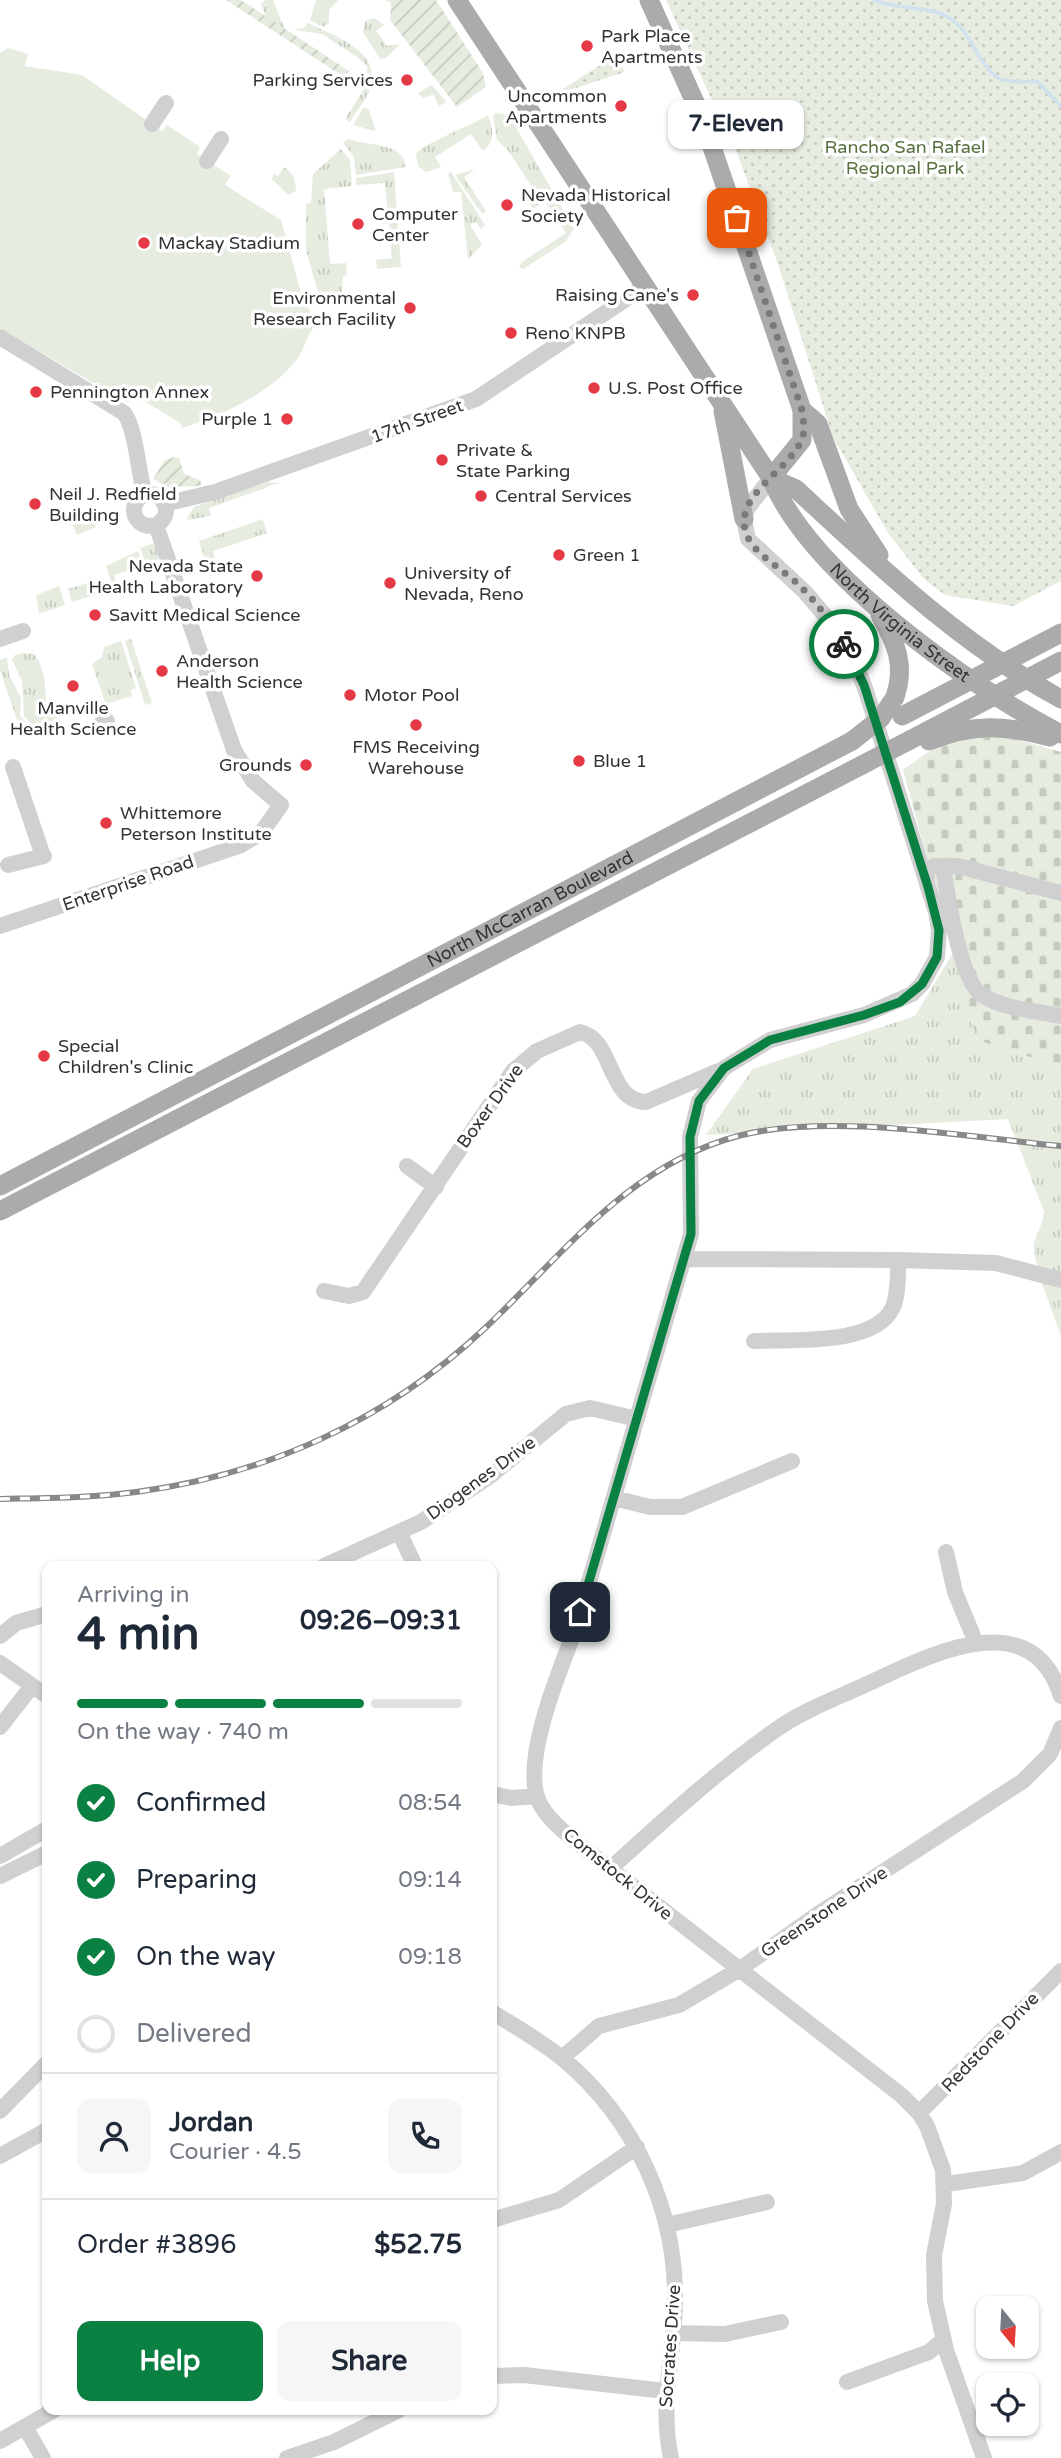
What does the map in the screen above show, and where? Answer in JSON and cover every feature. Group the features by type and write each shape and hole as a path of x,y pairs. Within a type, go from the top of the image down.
{"main road":[{"name":"North Virginia Street","path":"457,0 771,478 786,509 824,554 870,600 970,680 1061,734"},
{"path":"649,0 702,118 802,410 802,440 771,478"},
{"path":"722,407 744,519"},
{"path":"802,410 818,424 849,509 896,581"},
{"name":"North Virginia Street","path":"771,478 796,489 896,581 957,632 1002,664 1061,699"},
{"path":"870,600 898,650 901,675 899,707"},
{"name":"North McCarran Boulevard","path":"0,1186 852,741 899,707 970,680 1061,633"},
{"name":"North McCarran Boulevard","path":"0,1211 862,765 911,744 995,695 1061,662"},
{"path":"911,744 996,726 1061,740"}],"street":[{"path":"152,124 166,103"},
{"path":"207,161 221,139"},
{"name":"17th Street","path":"164,504 215,492 476,399 644,287"},
{"path":"0,337 124,413 131,427 135,460 145,495"},
{"path":"497,1795 511,1798 537,1796 535,1765 539,1744 691,1234 692,1120 704,1093 724,1068 770,1040 897,1003 922,984 937,957 939,930 921,866 864,685 852,658 827,618 806,592 748,539 744,519 750,503 771,478"},
{"path":"145,495 155,495 164,504 165,514 156,525 142,524 135,517 136,502 145,495"},
{"name":"Enterprise Road","path":"0,926 239,846 261,833 281,805 253,781 234,750 156,525"},
{"path":"0,639 23,631"},
{"path":"8,865 43,856 13,768"},
{"path":"921,866 958,866 1061,893"},
{"path":"943,866 953,919 974,988 990,999 1061,1016"},
{"name":"Boxer Drive","path":"324,1292 349,1296 363,1292 513,1071 537,1052 580,1032 593,1037 625,1092 638,1102 646,1102 724,1068"},
{"path":"407,1166 436,1187"},
{"path":"684,1259 996,1263 1061,1280"},
{"path":"754,1341 862,1334 883,1321 894,1307 899,1260"},
{"name":"Diogenes Drive","path":"336,1561 400,1534 490,1476 566,1414 590,1408 637,1419"},
{"path":"614,1497 649,1507 682,1507 792,1461"},
{"path":"400,1534 413,1561"},
{"path":"946,1552 955,1592 976,1643"},
{"path":"0,1636 27,1618 42,1615"},
{"path":"610,1869 779,1727 895,1671 976,1643 995,1642 1028,1651 1050,1670 1061,1696"},
{"path":"0,1663 42,1693"},
{"path":"0,1727 32,1686"},
{"name":"Greenstone Drive","path":"562,2058 599,2026 678,2005 740,1969 818,1914 1023,1781 1050,1754 1061,1728"},
{"name":"Comstock Drive","path":"537,1796 548,1816 561,1829 919,2113 932,2137 946,2184 934,2255 935,2301 943,2340 984,2458"},
{"path":"0,1856 42,1832"},
{"path":"0,1876 42,1855"},
{"name":"Redstone Drive","path":"919,2113 1061,1970"},
{"name":"Socrates Drive","path":"497,2015 562,2058 605,2101 637,2147 652,2180 667,2225 675,2276 673,2333 665,2391 671,2458"},
{"path":"0,2111 42,2068"},
{"path":"0,2156 42,2133"},
{"path":"497,2219 559,2200 637,2147"},
{"path":"946,2184 1023,2173 1061,2152"},
{"path":"667,2225 767,2202"},
{"path":"673,2333 724,2334 781,2322"},
{"path":"847,2382 929,2352 943,2340"},
{"path":"497,2376 524,2375 665,2391"},
{"path":"0,2441 45,2415"},
{"path":"287,2458 334,2442 389,2415"},
{"path":"25,2427 43,2458"}],"green space":[{"path":"226,0 241,0 349,71 344,77"},
{"path":"265,0 273,0 285,29 266,17 261,4"},
{"path":"316,0 338,0 329,10 329,23 323,27 310,20"},
{"path":"385,0 436,0 483,73 486,87 457,107 390,20 391,3"},
{"name":"Rancho San Rafael Regional Park","path":"666,0 1061,0 1061,581 1013,606 945,595 924,579 888,533 833,437 777,261 730,134"},
{"path":"374,18 384,25 376,31 387,46 400,44 386,58 380,59 363,32 365,21"},
{"path":"308,23 351,44 367,61 372,71 371,88 350,122 345,119 368,83 367,66 322,34 294,30 304,28"},
{"name":"Mackay Stadium","path":"8,48 28,54 25,66 82,75 162,131 167,125 200,147 197,154 231,176 225,185 281,220 301,293 316,325 298,358 274,383 244,402 182,428 180,423 143,400 125,402 0,328 0,53"},
{"path":"614,56 625,72 554,95"},
{"path":"432,85 446,102 439,106 434,95 423,98 418,93"},
{"path":"364,107 369,110 376,131 353,125"},
{"path":"496,113 509,115 574,229 565,242 523,269 519,267 522,262 566,233 545,201 533,209 529,202 538,196 507,149 497,140 493,116"},
{"path":"488,115 492,134 490,143 483,151 471,134 435,157 441,167 426,172 418,166 416,154 420,150"},
{"path":"348,139 392,149 404,159 406,167 356,175 354,157 343,143"},
{"path":"341,149 350,160 352,186 324,189 330,264 346,263 347,275 343,276 342,293 320,299 306,250 306,204 311,203 313,174"},
{"path":"284,167 292,174 295,183 296,191 288,195 272,179 274,174 278,176"},
{"path":"475,169 464,177 486,211 482,214 455,175"},
{"path":"394,172 401,267 377,269 376,260 392,258 385,183 356,185 356,178"},
{"path":"451,172 485,225 481,229 476,222 470,225 482,245 468,259 461,192 453,192 448,174"},
{"path":"179,458 184,474 200,480 202,486 166,487 153,479 164,461"},
{"path":"268,482 279,483 209,508 211,516 186,520 194,507"},
{"path":"75,516 80,525 93,520 96,527 77,535 70,518"},
{"path":"263,519 267,533 213,551 219,573 210,576 199,541"},
{"path":"154,543 159,559 146,565 140,548"},
{"path":"138,551 143,566 114,575 120,595 116,596 106,566"},
{"path":"103,578 107,591 72,602 68,589"},
{"path":"59,586 65,605 39,614 36,595"},
{"path":"131,639 152,703 145,705 125,641"},
{"path":"121,641 136,688 131,690 132,696 106,704 92,664 102,657 104,647"},
{"path":"34,654 41,666 46,702 58,716 54,725 32,724 24,716 22,681 12,660 15,655"},
{"path":"7,657 9,675 21,698 20,715 32,730 22,735 0,670 0,660"},
{"path":"999,734 1061,752 1061,1067 977,1040 903,770 947,742"},
{"path":"954,951 977,1040 1061,1067 1061,1336 1034,1251 1044,1211 1008,1119 706,1135 753,1069 915,1016"}],"waterway":[{"path":"874,0 932,11 948,17 962,30 995,76 1010,81 1038,82 1061,106"}],"railway":[{"path":"0,1499 102,1495 184,1484 278,1457 322,1438 407,1391 446,1362 483,1330 599,1216 630,1191 663,1168 699,1150 738,1136 774,1129 855,1126 1061,1146"}],"way so far":[{"path":"737,218 769,307 802,410 804,425 802,440 797,449 750,503 744,519 744,528 754,547 806,592 844,644"}],"place":[{"name":"Park Place Apartments","path":"587,46"},
{"name":"Parking Services","path":"407,80"},
{"name":"Uncommon Apartments","path":"621,106"},
{"name":"Nevada Historical Society","path":"507,205"},
{"name":"7-Eleven","path":"737,218"},
{"name":"Computer Center","path":"358,224"},
{"name":"Mackay Stadium","path":"144,243"},
{"name":"Raising Cane's","path":"693,295"},
{"name":"Environmental Research Facility","path":"410,308"},
{"name":"Reno KNPB","path":"511,333"},
{"name":"U.S. Post Office","path":"594,388"},
{"name":"Pennington Annex","path":"36,392"},
{"name":"Purple 1","path":"287,419"},
{"name":"Private & State Parking","path":"442,460"},
{"name":"Central Services","path":"481,496"},
{"name":"Neil J. Redfield Building","path":"35,504"},
{"name":"Green 1","path":"559,555"},
{"name":"Nevada State Health Laboratory","path":"257,576"},
{"name":"University of Nevada, Reno","path":"390,583"},
{"name":"Savitt Medical Science","path":"95,615"},
{"name":"Anderson Health Science","path":"162,671"},
{"name":"Manville Health Science","path":"73,686"},
{"name":"Motor Pool","path":"350,695"},
{"name":"FMS Receiving Warehouse","path":"416,725"},
{"name":"Blue 1","path":"579,761"},
{"name":"Grounds","path":"306,765"},
{"name":"Whittemore Peterson Institute","path":"106,823"},
{"name":"Special Children's Clinic","path":"44,1056"}],"route":[{"path":"580,1612 691,1234 690,1137 692,1120 699,1101 716,1075 724,1068 770,1040 884,1009 912,995 931,971 937,957 939,930 936,912 864,685 844,644"}]}
